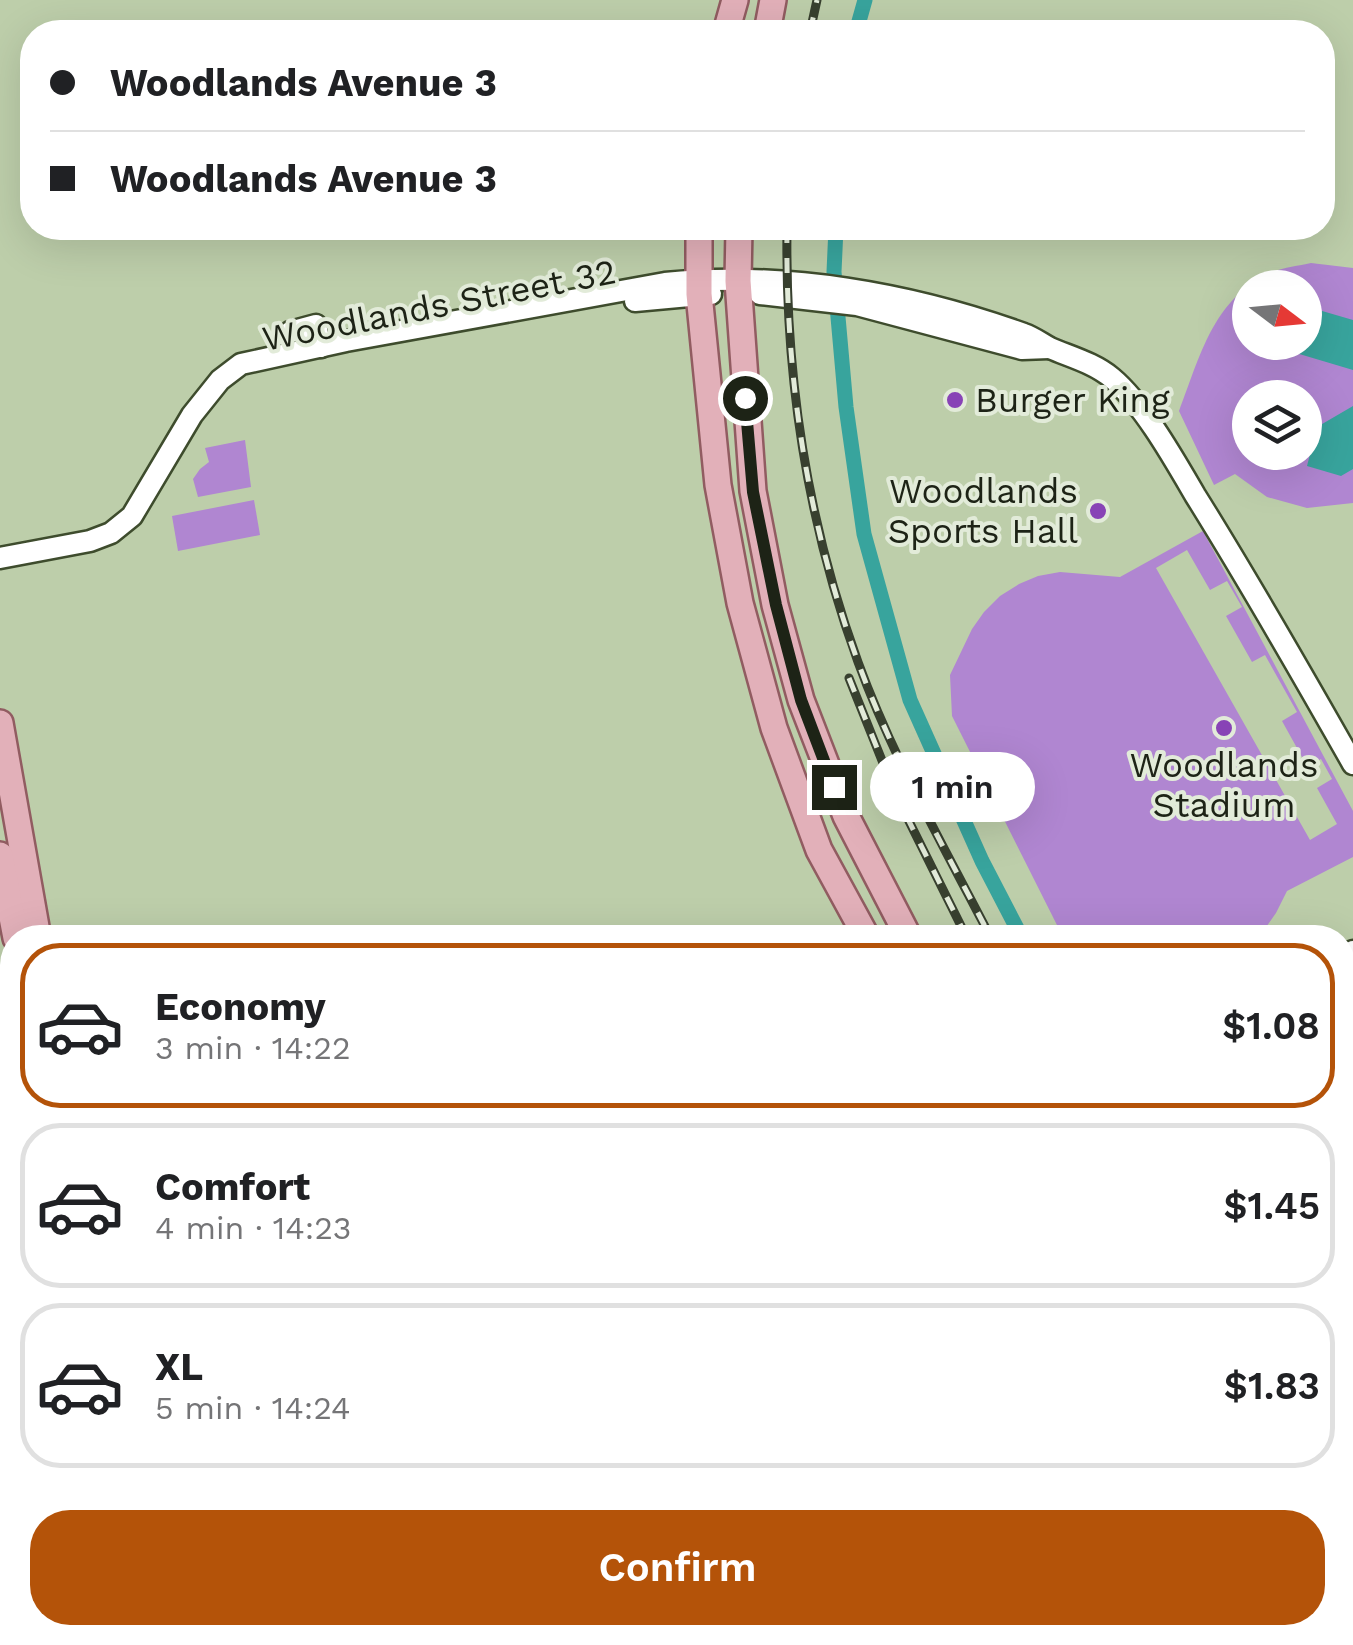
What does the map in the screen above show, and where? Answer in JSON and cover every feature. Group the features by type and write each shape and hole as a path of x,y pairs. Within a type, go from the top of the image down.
{"main road":[{"path":"699,240 699,287 718,485 740,604 774,728 819,850 862,925"},
{"path":"739,240 738,254 752,279 745,285 753,492 776,605 801,700 846,816 903,925"},
{"path":"0,724 36,925"},
{"path":"0,855 13,925"}],"street":[{"name":"Woodlands Street 32","path":"0,558 111,534 132,516 192,415 220,380 240,364 665,283 699,287 745,285 854,297 892,296 1027,335 1112,377 1132,399 1230,551 1353,764"},
{"name":"Woodlands Street 32","path":"0,571 94,552 118,543 135,529 216,400 250,375 325,356 699,287"},
{"path":"290,332 316,326 321,347"}],"shaded area":[{"path":"1311,263 1353,268 1353,503 1307,508 1267,497 1235,474 1214,485 1179,411 1211,331 1232,302 1232,360 1322,360 1322,270 1280,270"},
{"path":"245,440 251,487 198,497 193,479 209,462 205,448"},
{"path":"254,500 260,535 178,551 172,516"},
{"path":"1203,531 1353,811 1353,857 1287,891 1268,925 1057,925 952,716 950,675 972,629 1000,596 1038,576 1060,572 1120,577","holes":["1187,550 1210,590 1227,581 1242,607 1226,616 1252,662 1265,655 1297,712 1282,721 1307,766 1321,759 1332,779 1317,788 1337,824 1310,840 1156,568"]}],"water":[{"path":"1322,311 1353,320 1353,370 1320,360"},
{"path":"1353,406 1353,469 1341,476 1321,470 1322,424"}],"waterway":[{"path":"859,20 865,0"},
{"path":"835,240 834,272 846,407 864,534 910,700 1015,925"}],"railway":[{"path":"813,20 817,0"},
{"path":"787,240 795,393 813,502 840,609 887,733 984,925"},
{"path":"849,678 895,793 961,925"}],"place":[{"name":"Burger King","path":"955,400"},
{"name":"Woodlands Sports Hall","path":"1098,511"},
{"name":"Woodlands Stadium","path":"1224,728"}],"route":[{"path":"745,398 753,492 776,605 801,700 834,787"}]}
